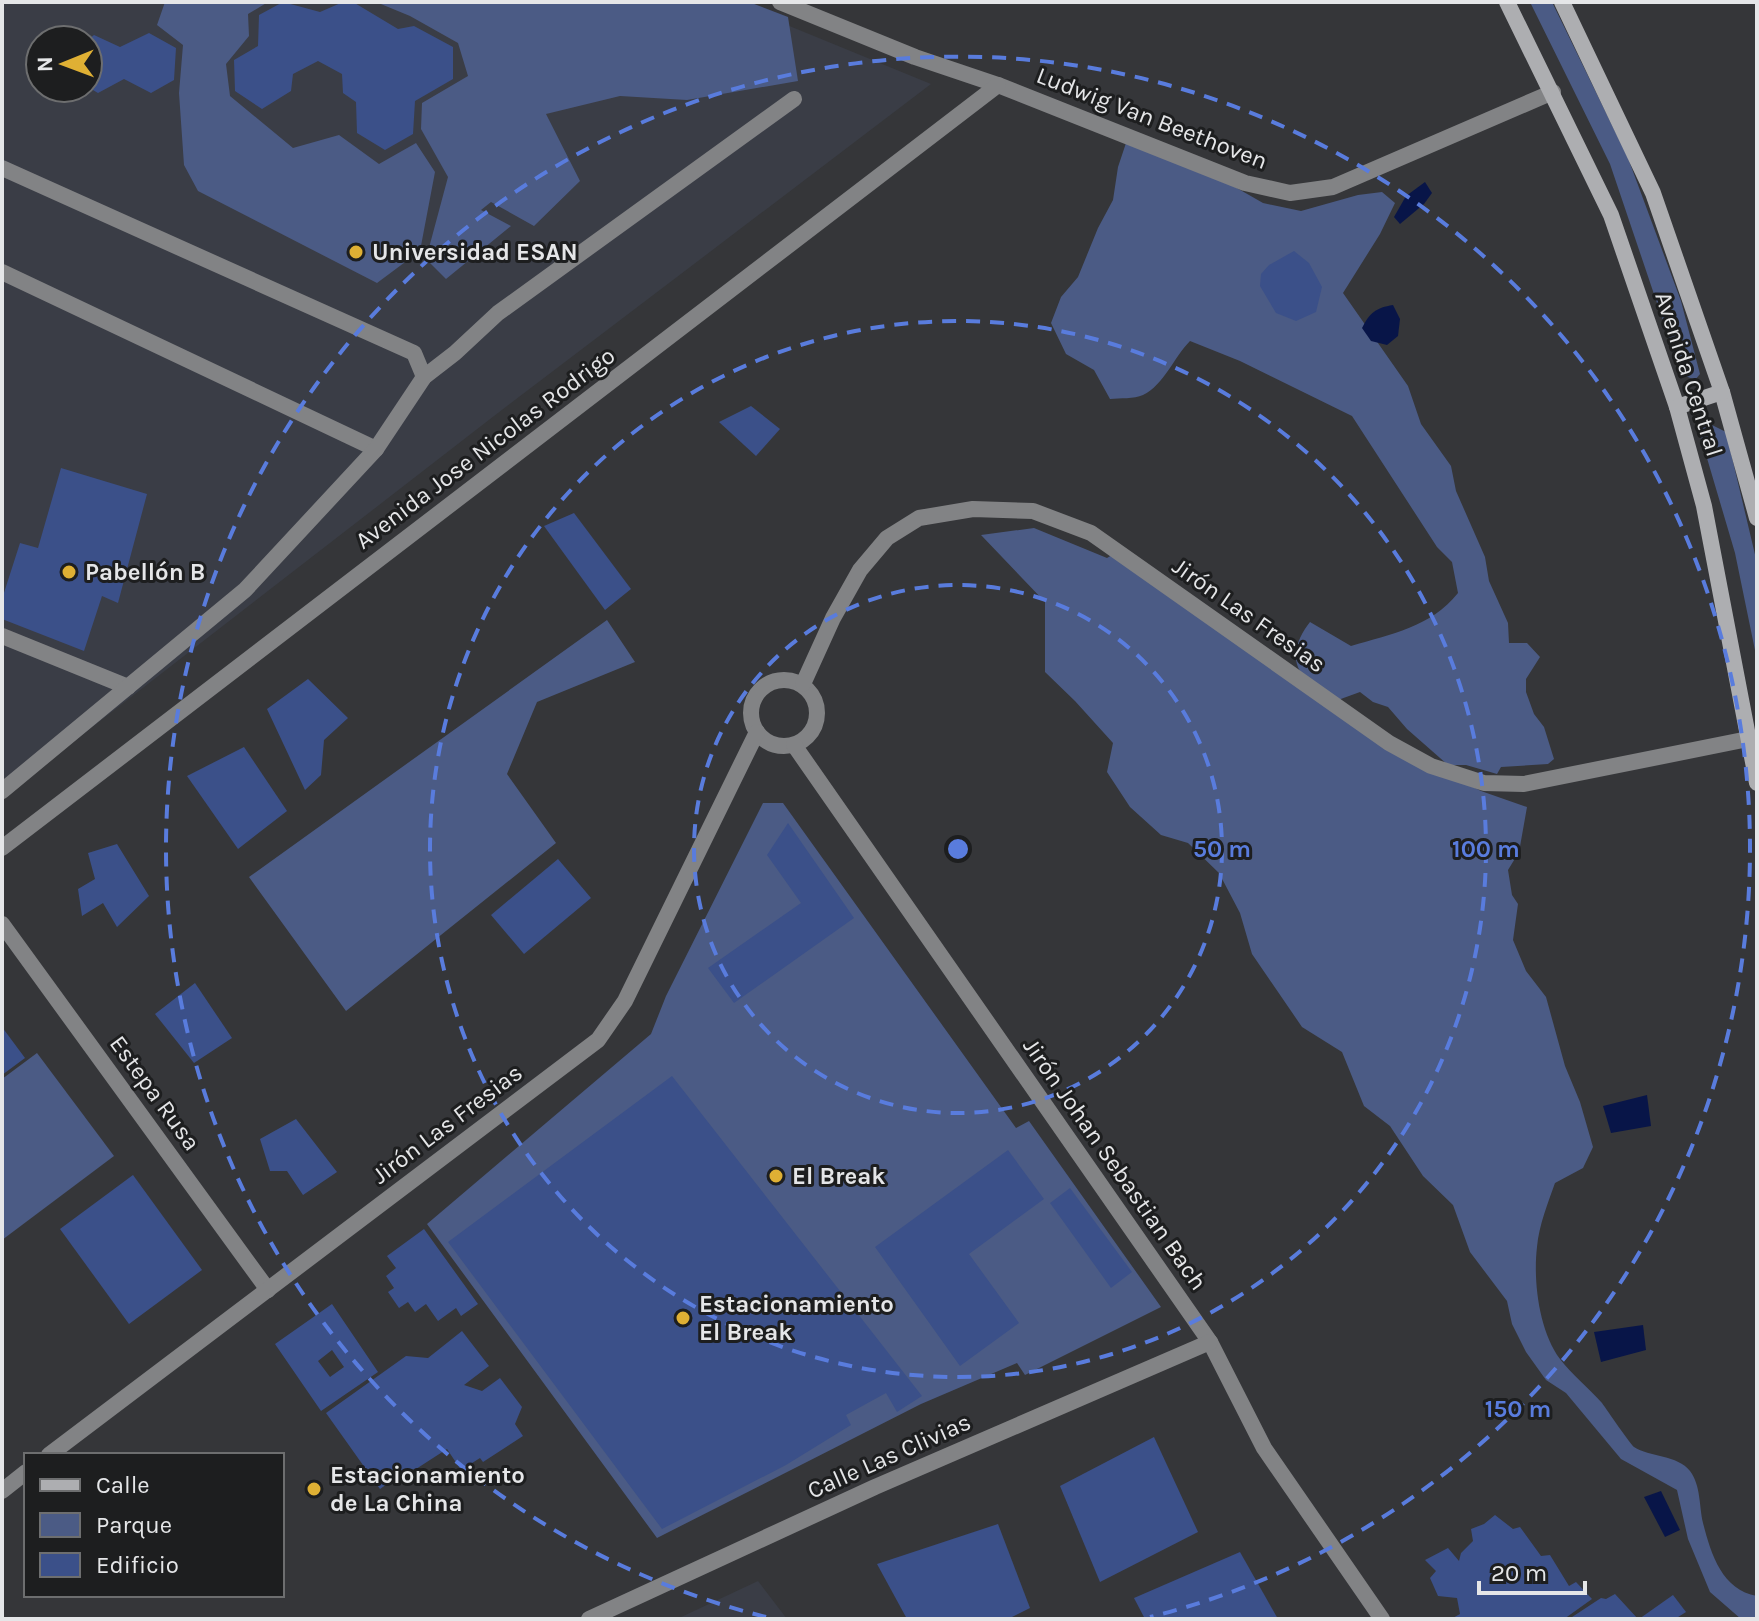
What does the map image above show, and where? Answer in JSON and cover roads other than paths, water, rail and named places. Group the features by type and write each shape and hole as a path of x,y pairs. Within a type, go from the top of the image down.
{"street":[{"name":"Ludwig Van Beethoven","path":"780,2 1245,183 1290,193 1333,187 1553,92"},
{"name":"Avenida Central","path":"1507,2 1611,215 1677,407 1704,506 1757,783"},
{"name":"Avenida Central","path":"1562,2 1653,193 1722,392 1754,493 1757,518"},
{"name":"Avenida Jose Nicolas Rodrigo","path":"2,848 998,85"},
{"path":"2,791 245,590 376,449 424,377 498,313 794,99"},
{"path":"2,168 414,353 424,377"},
{"path":"2,272 376,449"},
{"path":"1677,407 1722,392"},
{"name":"Jirón Las Fresias","path":"803,684 833,618 860,570 887,538 919,518 973,509 1033,511 1091,533 1389,743 1431,766 1484,783 1524,784 1748,739"},
{"path":"2,636 128,687"},
{"path":"781,679 803,684 816,701 818,712 811,732 794,745 774,744 757,732 752,721 751,710 760,689 781,679"},
{"name":"Jirón Las Fresias","path":"52,1453 598,1040 625,1001 757,732"},
{"name":"Jirón Johan Sebastian Bach","path":"794,745 1210,1342 1264,1448 1382,1619"},
{"name":"Estepa Rusa","path":"2,924 268,1290"},
{"name":"Calle Las Clivias","path":"589,1619 875,1487 1210,1342"},
{"path":"2,1491 24,1474"}],"place":[{"name":"Universidad ESAN","path":"356,252"},
{"name":"Pabellón B","path":"69,572"},
{"name":"El Break","path":"776,1176"},
{"name":"Estacionamiento El Break","path":"683,1318"},
{"name":"Estacionamiento de La China","path":"314,1489"}]}
